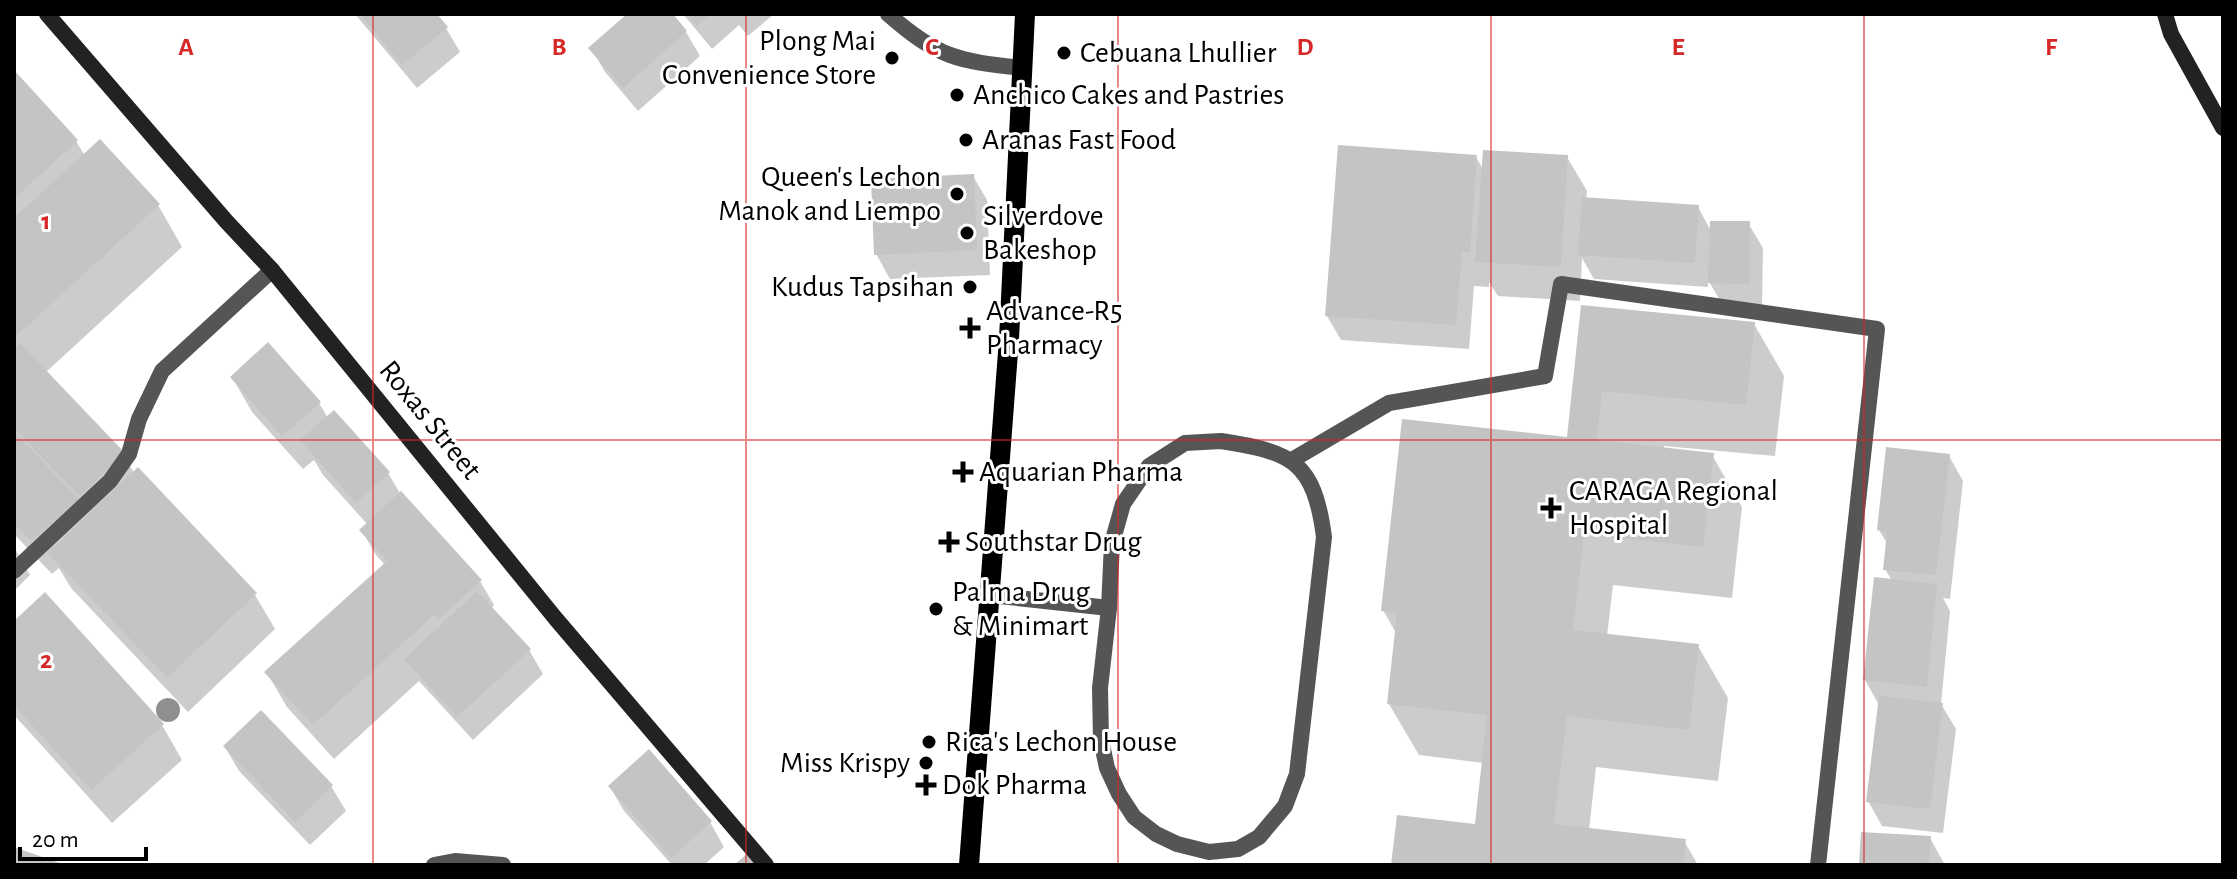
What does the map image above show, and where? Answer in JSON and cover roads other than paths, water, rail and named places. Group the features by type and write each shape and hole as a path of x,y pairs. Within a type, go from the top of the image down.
{"main road":[{"path":"969,865 1009,339 1025,14"}],"street":[{"name":"Roxas Street","path":"47,14 272,270 556,619 766,865"},
{"path":"888,14 938,52 969,62 1022,68"},
{"path":"2165,14 2171,34 2223,128"},
{"path":"14,571 110,481 129,454 139,419 162,371 272,270"},
{"path":"1292,460 1389,403 1545,376 1561,284 1877,329 1818,865"},
{"path":"1221,441 1261,447 1292,460 1310,484 1320,507 1324,537 1297,774 1285,806 1259,837 1238,849 1209,852 1177,844 1156,834 1134,817 1107,768 1101,740 1100,688 1112,543 1123,504 1149,466 1185,443 1221,441"},
{"path":"990,595 1109,608"},
{"path":"434,865 455,861 503,865"}],"place":[{"name":"Cebuana Lhullier","path":"1064,53"},
{"name":"Plong Mai Convenience Store","path":"892,58"},
{"name":"Anchico Cakes and Pastries","path":"957,95"},
{"name":"Aranas Fast Food","path":"966,140"},
{"name":"Queen's Lechon Manok and Liempo","path":"957,194"},
{"name":"Silverdove Bakeshop","path":"967,233"},
{"name":"Kudus Tapsihan","path":"970,287"},
{"name":"Advance-R5 Pharmacy","path":"970,328"},
{"name":"Aquarian Pharma","path":"963,472"},
{"name":"CARAGA Regional Hospital","path":"1551,508"},
{"name":"Southstar Drug","path":"949,542"},
{"name":"Palma Drug & Minimart","path":"936,609"},
{"name":"Rica's Lechon House","path":"929,742"},
{"name":"Miss Krispy","path":"926,763"},
{"name":"Dok Pharma","path":"926,785"}]}
